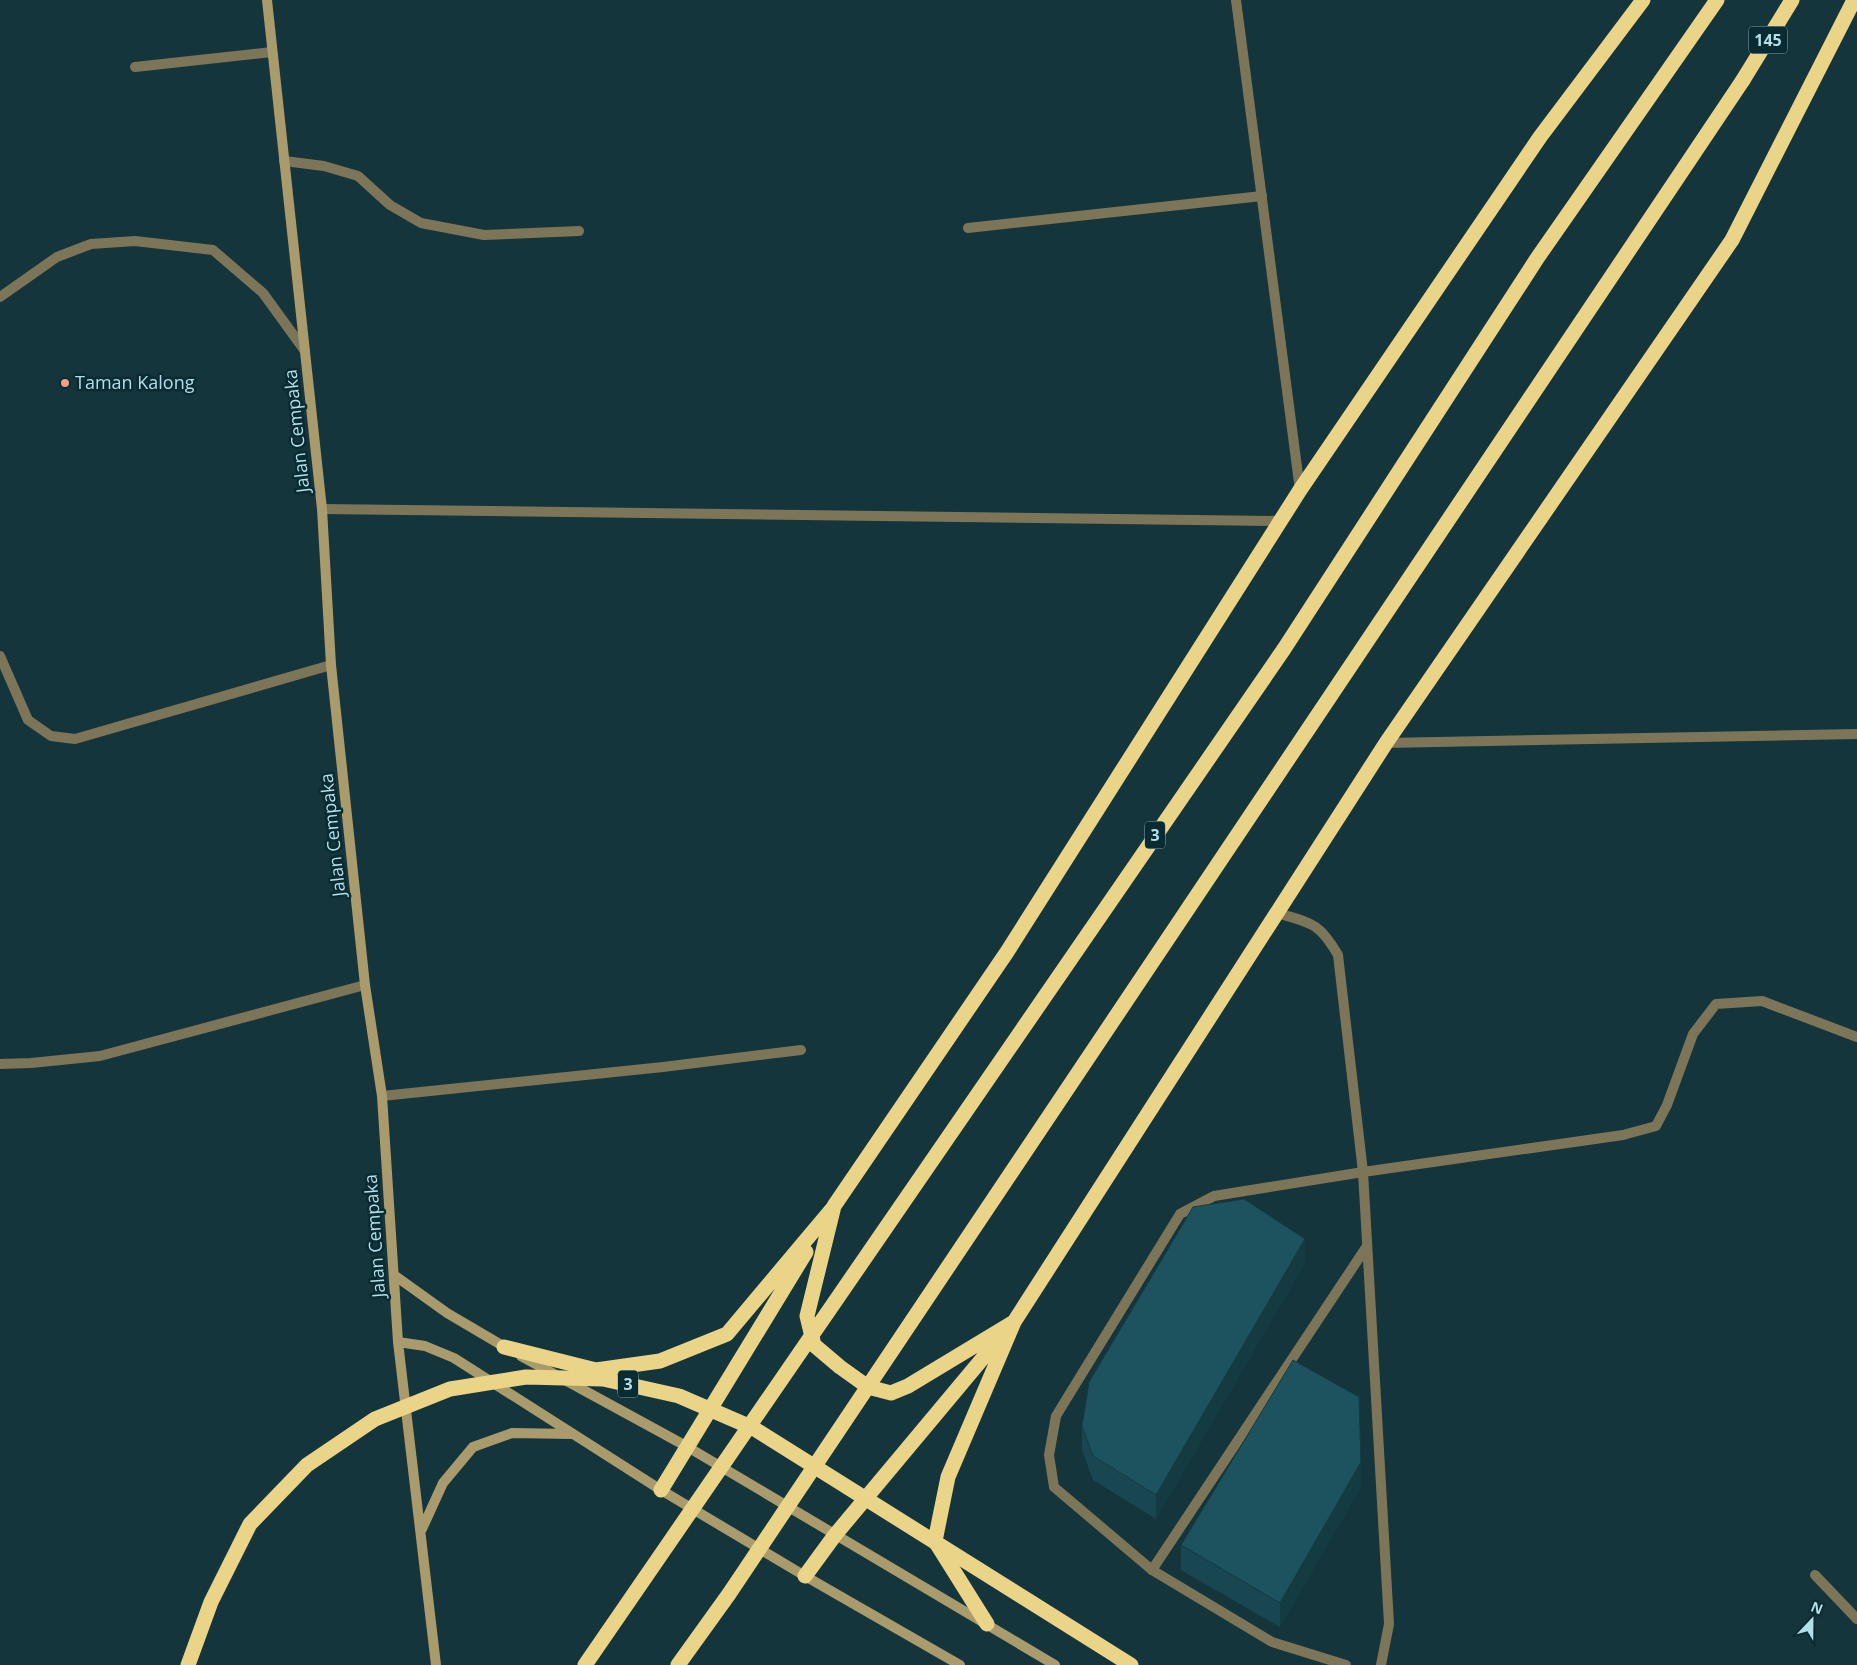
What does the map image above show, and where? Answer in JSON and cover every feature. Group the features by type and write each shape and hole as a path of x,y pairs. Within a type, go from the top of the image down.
{"highway":[{"path":"661,1490 686,1446 834,1206 1007,952 1300,490 1540,136 1643,0"},
{"name":"3","path":"585,1665 1272,665 1538,258 1717,0"},
{"name":"145","path":"678,1665 734,1586 1743,80 1792,0"},
{"path":"805,1576 836,1535 1014,1322 1386,743 1732,240 1854,0"},
{"path":"834,1206 807,1316 814,1345 840,1368 868,1387 891,1393 935,1370 965,1350 1014,1322"},
{"path":"504,1347 596,1370 660,1361 727,1334 834,1206"},
{"path":"987,1624 935,1541 948,1477 1014,1322"},
{"name":"3","path":"188,1665 211,1602 250,1524 307,1465 375,1419 450,1389 526,1377 603,1379 679,1396 752,1428 1131,1665"}],"street":[{"name":"Jalan Cempaka","path":"267,0 322,509 331,665 365,985 382,1096 398,1342 422,1530 436,1665"},
{"path":"1236,0 1300,490"},
{"path":"135,67 272,52"},
{"path":"284,161 324,166 358,176 390,205 421,223 484,235 579,231"},
{"path":"968,228 1262,196"},
{"path":"0,297 57,257 91,244 135,241 213,250 263,293 305,351"},
{"path":"322,509 1280,521"},
{"path":"0,656 28,720 51,736 75,739 331,665"},
{"path":"1386,743 1856,734"},
{"path":"1276,913 1311,923 1328,938 1338,955 1364,1172 1389,1624 1381,1665"},
{"path":"0,1064 100,1056 365,985"},
{"path":"1346,1665 1272,1642 1152,1570 1054,1487 1049,1455 1056,1416 1180,1214 1214,1196 1364,1172 1623,1135 1656,1126 1668,1105 1693,1034 1716,1004 1762,1000 1857,1036"},
{"path":"382,1096 663,1067 801,1050"},
{"path":"1152,1570 1367,1246"},
{"path":"394,1275 447,1313 504,1347 686,1446 1055,1665"},
{"path":"398,1342 424,1346 454,1358 661,1490 960,1665"},
{"path":"422,1530 443,1483 473,1447 512,1433 572,1434"},
{"path":"1815,1576 1857,1619"}],"building":[{"path":"1244,1199 1305,1239 1156,1495 1093,1456 1082,1426 1089,1382 1193,1207"},
{"path":"1293,1360 1359,1397 1361,1462 1280,1603 1181,1545"}],"place":[{"name":"Taman Kalong","path":"65,383"}]}
